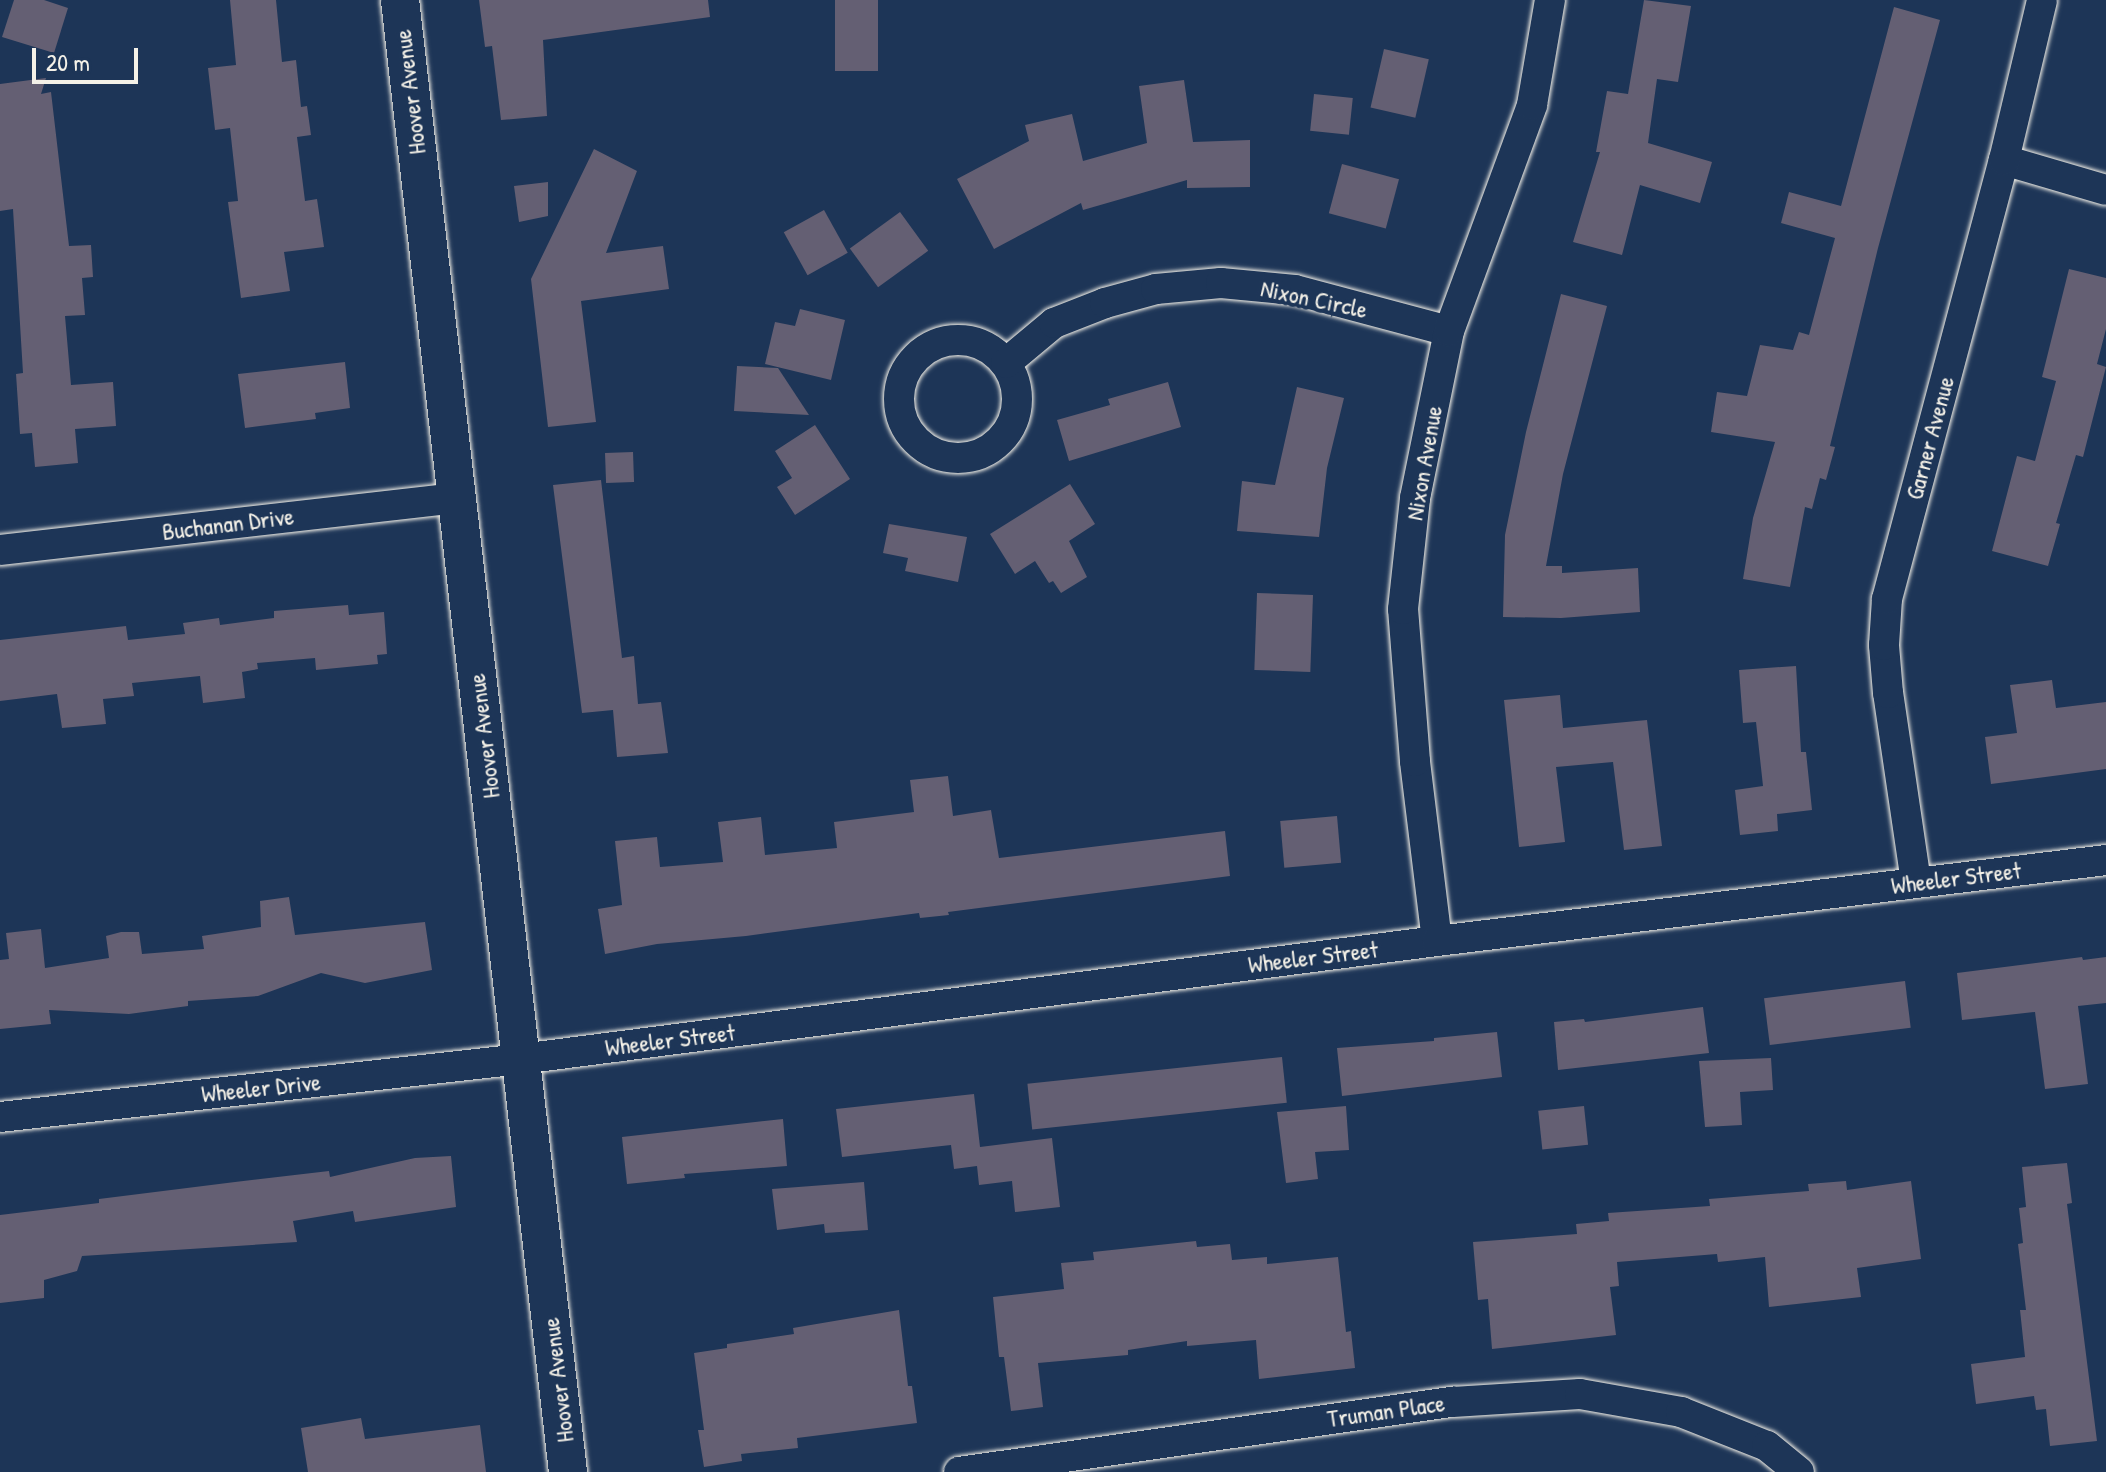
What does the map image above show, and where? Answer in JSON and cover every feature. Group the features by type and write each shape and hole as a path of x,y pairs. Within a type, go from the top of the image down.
{"street":[{"name":"Hoover Avenue","path":"400,0 568,1472"},
{"name":"Nixon Avenue","path":"1437,941 1415,761 1403,609 1415,498 1449,331 1532,105 1550,0"},
{"name":"Garner Avenue","path":"1916,882 1888,693 1884,645 1887,599 2004,160 2042,0"},
{"path":"2004,160 2106,190"},
{"name":"Nixon Circle","path":"1006,363 1054,323 1105,303 1156,289 1221,283 1295,290 1449,331"},
{"name":"Buchanan Drive","path":"0,550 457,498"},
{"name":"Wheeler Street","path":"521,1059 1437,941 2106,860"},
{"name":"Wheeler Drive","path":"0,1117 521,1059"},
{"name":"Truman Place","path":"959,1472 1453,1402 1580,1394 1681,1412 1767,1446 1799,1472"}],"building":[{"path":"14,0 44,0 68,8 54,53 2,37"},
{"path":"230,0 276,0 282,62 296,60 301,107 307,106 311,135 297,137 305,201 317,199 324,247 284,252 290,291 241,298 228,202 238,201 230,128 215,130 208,68 236,65"},
{"path":"479,0 708,0 710,17 543,40 547,116 501,120 492,46 485,47"},
{"path":"835,0 878,0 878,71 835,71"},
{"path":"1644,0 1691,6 1678,82 1657,79 1648,143 1712,162 1700,203 1640,185 1622,255 1573,242 1600,152 1596,152 1607,91 1628,94"},
{"path":"1894,7 1940,20 1878,248 1830,446 1835,447 1826,480 1820,478 1812,509 1805,507 1790,587 1743,579 1753,518 1775,442 1711,432 1717,392 1747,396 1760,345 1793,350 1799,332 1809,335 1835,238 1781,223 1789,192 1841,206"},
{"path":"1384,49 1429,59 1415,118 1371,107"},
{"path":"46,78 41,94 51,92 69,246 91,245 93,277 82,278 85,315 65,316 71,385 113,382 116,426 75,429 78,463 35,467 32,433 20,434 16,374 23,373 13,209 0,211 0,84"},
{"path":"1184,80 1193,142 1250,140 1250,187 1187,188 1187,180 1083,210 1081,203 994,249 957,179 1029,141 1025,125 1072,114 1083,161 1147,143 1139,86"},
{"path":"1314,94 1353,98 1349,135 1310,131"},
{"path":"594,149 637,171 606,253 663,246 669,289 581,301 596,422 548,427 531,279"},
{"path":"1342,164 1399,179 1386,229 1329,213"},
{"path":"548,182 548,216 519,222 514,186"},
{"path":"824,210 848,253 808,275 784,232"},
{"path":"900,212 928,251 878,287 850,248"},
{"path":"2069,269 2106,278 2106,329 2097,364 2106,367 2083,457 2076,455 2056,523 2060,524 2048,566 1992,551 2017,456 2035,461 2056,381 2042,377"},
{"path":"1561,294 1607,306 1563,474 1546,566 1562,566 1562,573 1638,568 1640,612 1561,618 1503,617 1505,535 1526,432"},
{"path":"800,309 845,320 831,380 765,364 775,322 795,326"},
{"path":"345,362 350,408 315,413 316,419 245,428 238,374"},
{"path":"737,366 778,368 809,415 734,411"},
{"path":"1168,382 1181,427 1069,461 1057,420 1110,405 1108,399"},
{"path":"1297,387 1344,398 1327,468 1319,537 1237,531 1242,481 1275,485"},
{"path":"815,425 850,479 795,515 777,487 792,478 775,451"},
{"path":"633,452 634,482 606,483 605,453"},
{"path":"601,480 622,658 634,656 638,704 661,702 668,753 617,757 613,710 582,713 553,485"},
{"path":"1070,484 1095,524 1069,541 1087,577 1061,593 1053,581 1049,583 1035,561 1015,574 990,534"},
{"path":"889,524 967,537 958,582 905,571 908,558 883,553"},
{"path":"1257,593 1313,595 1310,672 1254,670"},
{"path":"348,605 349,615 384,612 387,654 377,655 378,664 316,670 315,658 257,663 258,669 242,672 245,698 203,703 200,676 132,683 134,696 103,699 106,724 62,728 57,694 0,701 0,640 126,626 128,640 185,634 183,623 219,618 220,625 274,618 274,611"},
{"path":"1796,666 1801,752 1806,752 1812,810 1777,814 1778,831 1740,835 1735,790 1763,786 1756,722 1743,723 1739,670"},
{"path":"2052,680 2056,708 2106,702 2106,769 1991,784 1985,737 2017,733 2010,685"},
{"path":"1560,695 1563,728 1647,720 1662,846 1624,850 1613,762 1556,767 1565,842 1519,847 1504,700"},
{"path":"948,776 953,816 991,810 999,858 1225,831 1230,876 948,912 949,915 920,918 919,913 746,936 657,944 605,954 598,909 622,905 615,841 657,837 660,867 723,862 718,822 761,817 765,855 837,848 834,822 914,812 910,780"},
{"path":"1337,816 1341,863 1284,868 1280,821"},
{"path":"289,897 295,935 425,922 432,970 365,983 321,973 258,996 188,1001 188,1006 129,1014 49,1010 51,1024 0,1029 0,960 9,959 6,933 41,929 45,968 109,958 106,936 121,932 139,932 142,954 204,949 202,936 261,927 260,901"},
{"path":"2082,957 2083,960 2106,957 2106,1003 2078,1006 2088,1084 2045,1089 2035,1012 1962,1020 1957,973"},
{"path":"1905,981 1911,1028 1770,1045 1764,998"},
{"path":"1703,1007 1709,1053 1558,1070 1554,1022 1584,1019 1585,1022"},
{"path":"1497,1032 1502,1077 1342,1096 1337,1048 1434,1041 1434,1038"},
{"path":"1282,1057 1287,1103 1032,1130 1027,1084"},
{"path":"1771,1058 1773,1090 1740,1092 1742,1125 1705,1127 1699,1061"},
{"path":"974,1094 980,1147 1052,1138 1060,1207 1015,1212 1012,1181 979,1185 977,1166 954,1169 951,1145 842,1157 836,1109"},
{"path":"1346,1106 1349,1150 1315,1152 1318,1179 1286,1183 1277,1112"},
{"path":"1584,1106 1588,1145 1542,1150 1538,1111"},
{"path":"783,1119 787,1166 684,1174 685,1178 627,1184 622,1137"},
{"path":"451,1156 456,1207 355,1222 353,1211 293,1221 297,1242 82,1256 77,1271 44,1280 44,1298 0,1303 0,1215 99,1203 99,1199 329,1171 330,1177 415,1158"},
{"path":"2067,1163 2072,1203 2067,1204 2097,1441 2050,1446 2046,1409 2036,1410 2034,1396 1976,1404 1971,1364 2025,1357 2020,1310 2026,1310 2018,1244 2023,1243 2019,1208 2026,1207 2022,1167"},
{"path":"1846,1181 1847,1190 1911,1181 1921,1259 1857,1268 1861,1297 1769,1307 1765,1257 1718,1262 1717,1254 1617,1262 1619,1286 1610,1287 1616,1335 1492,1349 1488,1299 1478,1300 1473,1242 1577,1234 1576,1224 1609,1221 1608,1213 1710,1206 1709,1199 1809,1191 1808,1184"},
{"path":"864,1182 868,1230 825,1233 824,1224 777,1230 772,1189"},
{"path":"1196,1241 1197,1247 1230,1244 1232,1260 1267,1257 1267,1264 1338,1257 1346,1332 1351,1331 1355,1368 1259,1379 1256,1340 1187,1346 1187,1341 1128,1350 1128,1355 1038,1363 1043,1407 1011,1411 1004,1357 999,1357 993,1297 1064,1289 1061,1263 1094,1260 1093,1252"},
{"path":"899,1310 908,1386 912,1386 917,1423 797,1438 798,1448 741,1454 742,1461 704,1467 698,1430 704,1430 694,1353 727,1348 727,1344 794,1334 793,1328"},
{"path":"361,1418 365,1439 480,1425 486,1472 308,1472 301,1428"}]}
